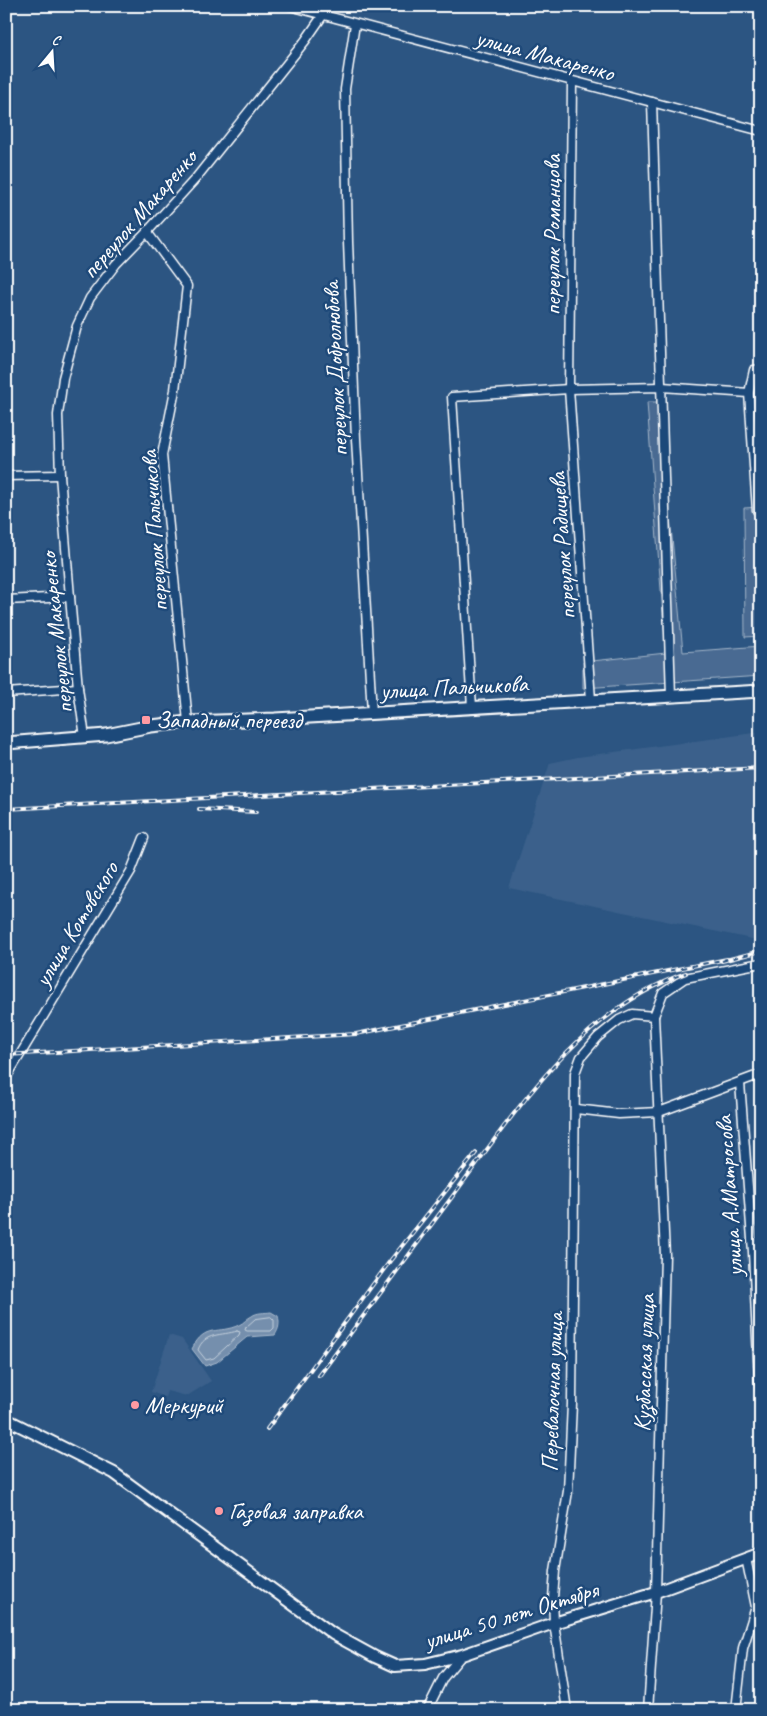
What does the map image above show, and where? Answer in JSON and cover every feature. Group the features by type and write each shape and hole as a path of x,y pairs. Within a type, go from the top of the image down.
{"main road":[{"name":"улица Пальчикова","path":"6,743 85,737 150,726 188,722 761,691"},
{"name":"улица 50 лет Октября","path":"6,1419 114,1473 333,1634 395,1666 425,1664 462,1655 554,1623 656,1592 761,1553"}],"street":[{"name":"улица Макаренко","path":"290,6 761,131"},
{"name":"переулок Макаренко","path":"85,737 78,688 70,597 60,475 58,415 64,378 77,326 90,298 100,284 116,264 196,178 305,41 323,15"},
{"name":"переулок Добролюбова","path":"355,24 346,89 348,242 356,430 372,713"},
{"name":"переулок Романцова","path":"570,389 572,82"},
{"path":"652,102 671,696"},
{"name":"переулок Пальчикова","path":"147,232 187,286 175,390 162,455 188,722"},
{"path":"757,510 749,393 754,370 761,370"},
{"path":"472,707 452,396 570,389 662,387 749,393"},
{"name":"переулок Радищева","path":"570,389 591,700"},
{"path":"6,476 60,475"},
{"path":"6,600 70,597"},
{"path":"6,693 78,688"},
{"name":"улица Котовского","path":"6,1078 131,870 144,838"},
{"path":"654,1016 663,993 685,978 761,963"},
{"name":"Перевалочная улица","path":"567,1710 554,1623 553,1598 555,1571 569,1481 572,1404 575,1073 581,1057 598,1037 619,1020 632,1014 654,1016"},
{"name":"Кузбасская улица","path":"648,1710 656,1592 665,1256 654,1016"},
{"path":"6,1061 17,1060"},
{"path":"576,1109 618,1114 659,1112 761,1074"},
{"name":"улица А.Матросова","path":"740,1083 757,1252 759,1381 761,1397"},
{"path":"736,1710 743,1648 756,1607 746,1558"},
{"path":"427,1710 443,1678 462,1655"}],"shaded area":[{"path":"760,193 761,279 753,279"},
{"path":"647,402 659,402 683,652 761,646 761,676 583,688 583,662 666,653"},
{"path":"761,507 761,636 745,637 744,508"},
{"path":"761,732 761,941 509,888 550,763 578,757"},
{"path":"169,1335 182,1339 211,1381 187,1396 167,1391 165,1397 151,1392"}],"water":[{"path":"271,1312 278,1316 279,1319 279,1326 275,1335 247,1337 217,1362 205,1366 192,1349 197,1341 207,1333 231,1328 259,1313"}],"railway":[{"path":"6,809 761,768"},
{"path":"199,809 256,812"},
{"path":"722,961 761,951"},
{"path":"6,1055 356,1034 727,959"},
{"path":"319,1376 501,1131 553,1067 582,1037 614,1012 648,990 686,973"},
{"path":"267,1429 390,1261 476,1153"}],"place":[{"name":"Западный переезд","path":"146,720"},
{"name":"Меркурий","path":"135,1405"},
{"name":"Газовая заправка","path":"219,1511"}]}
